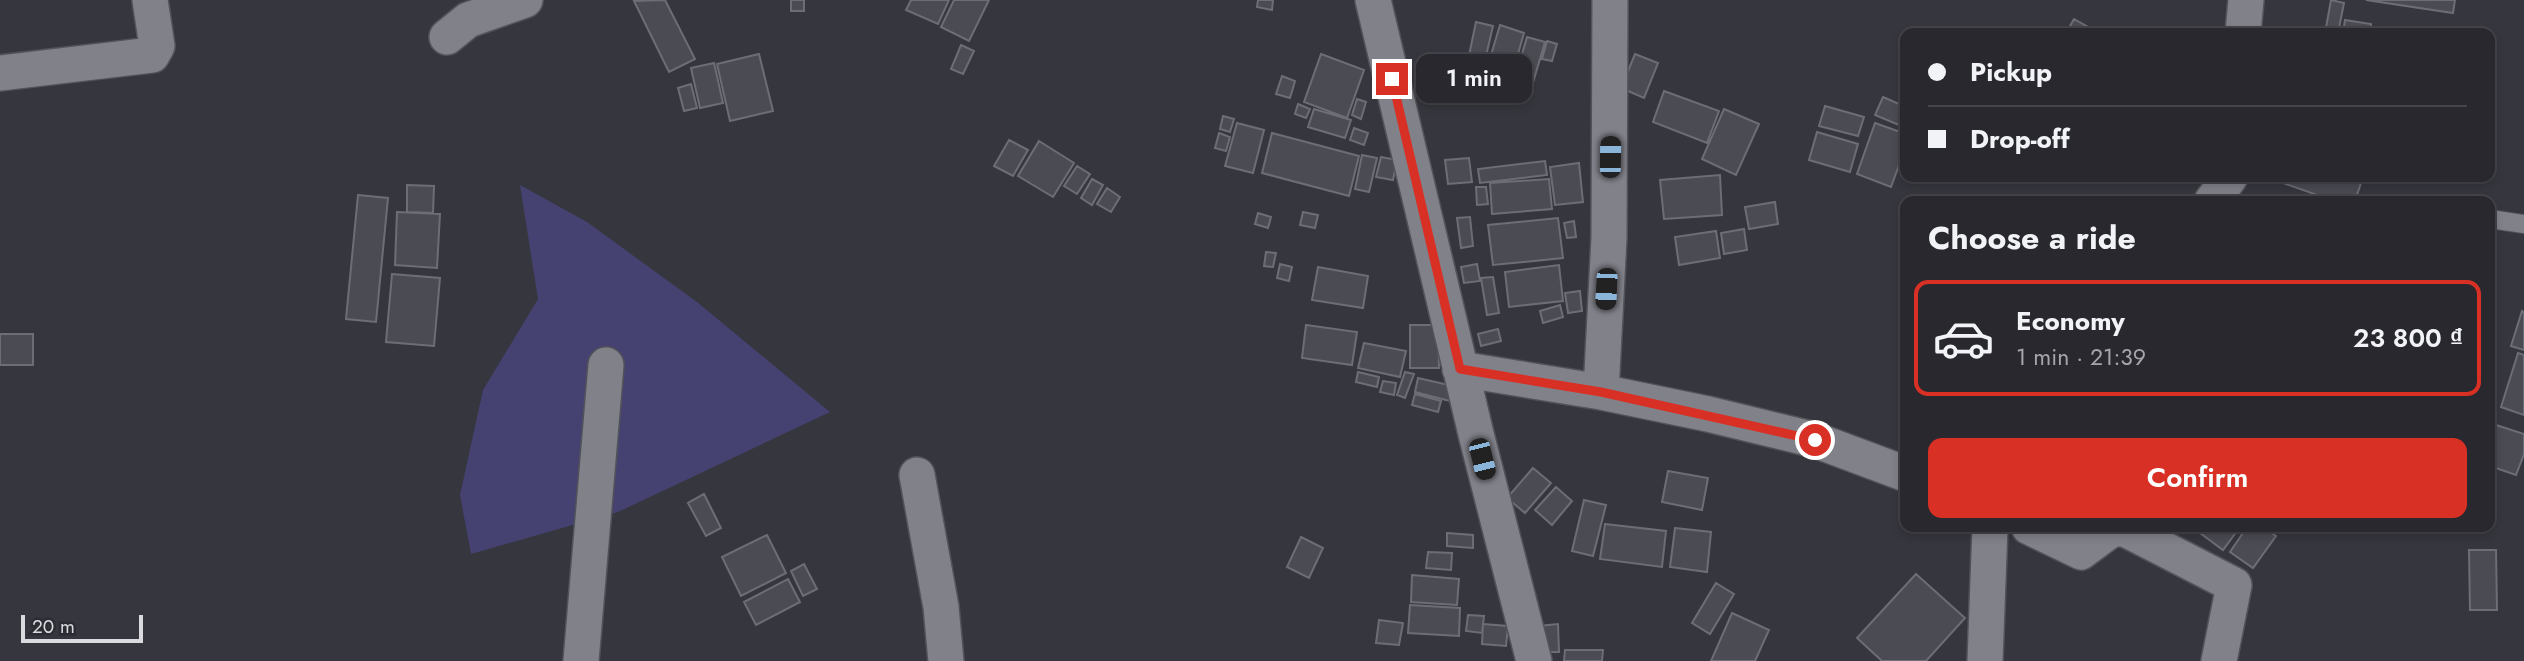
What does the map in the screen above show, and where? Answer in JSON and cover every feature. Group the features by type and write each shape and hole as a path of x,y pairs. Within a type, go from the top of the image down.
{"street":[{"path":"0,73 152,55 157,46 150,0"},
{"path":"447,37 468,20 525,0"},
{"path":"1373,0 1460,369 1534,661"},
{"path":"1601,392 1609,238 1610,0"},
{"path":"2243,28 2246,0"},
{"path":"581,661 606,365"},
{"path":"1460,369 1601,392 1815,440 1900,472"},
{"path":"917,475 941,607 946,661"},
{"path":"1985,661 1990,532"},
{"path":"2038,532 2075,552 2081,552 2108,532"},
{"path":"2131,532 2234,585 2219,661"}],"lane":[{"path":"2495,220 2524,224"}],"shaded area":[{"path":"520,185 587,222 697,302 830,412 618,512 471,554 460,495 483,390 538,299"}],"building":[{"path":"665,0 695,59 669,72 634,1"},
{"path":"791,0 804,0 804,11 791,11"},
{"path":"911,0 949,0 938,24 906,10"},
{"path":"954,0 989,0 969,41 941,27"},
{"path":"1258,0 1273,0 1272,10 1257,7"},
{"path":"2331,0 2344,3 2339,28 2326,28"},
{"path":"2366,0 2455,0 2453,13"},
{"path":"2074,19 2090,28 2069,28"},
{"path":"2345,20 2371,24 2371,28 2344,28"},
{"path":"1476,22 1493,26 1483,69 1467,65"},
{"path":"1500,25 1524,33 1510,82 1485,75"},
{"path":"1527,37 1545,42 1532,86 1514,81"},
{"path":"1547,41 1557,44 1552,61 1542,59"},
{"path":"961,45 974,51 963,74 951,69"},
{"path":"759,54 773,111 730,121 717,64"},
{"path":"1321,54 1364,70 1347,118 1304,102"},
{"path":"1635,54 1658,63 1644,98 1621,88"},
{"path":"714,63 723,103 700,108 691,68"},
{"path":"1282,76 1295,81 1290,98 1276,94"},
{"path":"691,84 697,108 684,111 678,88"},
{"path":"1664,91 1719,111 1707,143 1653,122"},
{"path":"1883,97 1900,104 1900,125 1875,115"},
{"path":"1357,99 1366,102 1361,119 1352,115"},
{"path":"1298,104 1310,109 1306,118 1295,114"},
{"path":"1825,106 1864,117 1858,136 1819,126"},
{"path":"1314,109 1351,120 1345,138 1308,127"},
{"path":"1724,109 1759,124 1736,175 1702,159"},
{"path":"1223,116 1234,119 1230,132 1220,129"},
{"path":"1237,123 1264,130 1253,173 1225,166"},
{"path":"1875,123 1900,132 1900,162 1891,187 1857,174"},
{"path":"1354,128 1368,133 1364,145 1350,140"},
{"path":"1817,132 1858,144 1850,172 1809,160"},
{"path":"1219,133 1230,137 1226,151 1215,148"},
{"path":"1272,133 1359,156 1349,196 1262,173"},
{"path":"1009,140 1028,150 1013,176 994,166"},
{"path":"1039,141 1074,163 1053,197 1018,176"},
{"path":"1362,155 1377,158 1369,192 1355,189"},
{"path":"1381,157 1397,160 1393,180 1376,177"},
{"path":"1469,158 1472,182 1448,184 1445,160"},
{"path":"1545,161 1547,175 1480,183 1478,169"},
{"path":"1579,163 1583,202 1555,205 1550,167"},
{"path":"1077,166 1090,174 1077,194 1064,186"},
{"path":"1720,175 1722,215 1664,219 1660,180"},
{"path":"1092,179 1103,185 1092,205 1081,198"},
{"path":"1549,179 1552,209 1492,214 1490,183"},
{"path":"2280,182 2361,182 2357,196 2320,196"},
{"path":"407,185 434,186 433,213 407,212"},
{"path":"1476,187 1486,187 1488,204 1477,205"},
{"path":"1107,188 1120,197 1111,212 1097,204"},
{"path":"358,195 388,198 376,322 346,319"},
{"path":"1775,202 1778,224 1749,229 1745,207"},
{"path":"397,212 440,214 437,268 395,265"},
{"path":"1303,212 1318,215 1315,228 1300,225"},
{"path":"1258,213 1271,217 1268,228 1255,224"},
{"path":"1470,217 1473,246 1461,248 1457,218"},
{"path":"1558,218 1563,258 1493,265 1488,225"},
{"path":"1574,221 1576,237 1567,238 1564,223"},
{"path":"1744,229 1747,250 1724,254 1721,233"},
{"path":"1716,231 1720,258 1679,265 1675,237"},
{"path":"1266,252 1276,253 1273,267 1264,266"},
{"path":"1280,264 1292,267 1289,281 1277,278"},
{"path":"1477,264 1480,281 1464,283 1461,267"},
{"path":"1559,265 1563,301 1509,307 1505,272"},
{"path":"1318,267 1368,276 1363,308 1312,300"},
{"path":"392,274 440,278 434,346 386,342"},
{"path":"1493,277 1499,313 1487,315 1481,278"},
{"path":"1580,291 1582,311 1568,313 1565,293"},
{"path":"1560,305 1563,317 1543,323 1540,311"},
{"path":"2522,311 2524,312 2524,350 2511,346"},
{"path":"1306,325 1357,332 1352,365 1302,358"},
{"path":"1410,325 1438,325 1439,368 1410,368"},
{"path":"1498,329 1501,341 1481,346 1478,334"},
{"path":"0,334 33,334 33,365 0,365"},
{"path":"1364,343 1406,351 1400,377 1358,368"},
{"path":"2518,353 2524,355 2524,415 2501,407"},
{"path":"1358,372 1379,377 1377,387 1356,382"},
{"path":"1405,372 1414,374 1405,398 1397,395"},
{"path":"1418,378 1453,386 1450,401 1415,392"},
{"path":"1383,381 1396,383 1394,395 1380,392"},
{"path":"1415,394 1441,401 1438,412 1412,405"},
{"path":"2495,425 2524,434 2524,454 2516,475 2495,468"},
{"path":"1533,468 1551,483 1525,513 1507,498"},
{"path":"1668,471 1708,478 1702,510 1662,502"},
{"path":"1556,487 1572,501 1552,525 1535,510"},
{"path":"704,494 721,528 706,536 688,503"},
{"path":"1584,500 1606,505 1593,556 1572,551"},
{"path":"1605,524 1666,531 1662,567 1600,559"},
{"path":"1675,528 1711,532 1707,572 1670,567"},
{"path":"2199,532 2236,532 2223,550"},
{"path":"2244,532 2270,532 2276,536 2253,568 2230,552"},
{"path":"1447,533 1473,535 1473,548 1447,546"},
{"path":"767,535 786,573 741,596 722,557"},
{"path":"1301,537 1323,548 1309,578 1287,567"},
{"path":"2469,550 2496,550 2497,610 2470,610"},
{"path":"1428,552 1452,553 1451,570 1426,568"},
{"path":"804,564 817,589 803,596 791,571"},
{"path":"1916,574 1965,618 1926,661 1882,661 1857,638"},
{"path":"1412,575 1459,579 1457,605 1411,602"},
{"path":"788,579 800,602 756,625 744,602"},
{"path":"1716,583 1734,594 1710,634 1692,623"},
{"path":"1410,605 1460,608 1459,636 1408,633"},
{"path":"1732,613 1769,630 1755,661 1711,661"},
{"path":"1468,615 1484,616 1482,633 1466,631"},
{"path":"1379,620 1403,623 1399,645 1376,643"},
{"path":"1483,624 1508,626 1506,646 1482,644"},
{"path":"1558,624 1559,652 1540,652 1538,626"},
{"path":"1565,650 1603,650 1602,661 1564,661"}],"route":[{"path":"1392,79 1460,369 1601,392 1815,440"}]}
